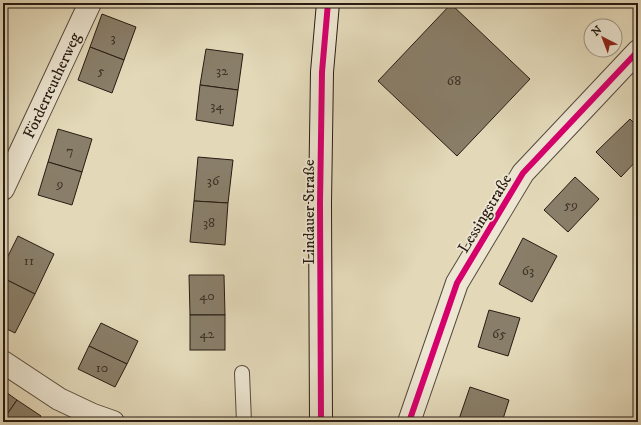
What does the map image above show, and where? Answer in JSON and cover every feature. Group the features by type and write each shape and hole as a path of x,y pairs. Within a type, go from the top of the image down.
{"street":[{"name":"Förderreutherweg","path":"3,189 90,3"},
{"name":"Lindauer Straße","path":"321,422 320,202 322,72 328,3"},
{"name":"Lessingstraße","path":"409,422 457,283 523,174 638,51"},
{"path":"3,362 59,399 93,415 113,422"}],"lane":[{"path":"242,372 244,422"}],"building":[{"path":"451,4 530,79 457,156 378,81"},
{"path":"102,14 136,27 124,60 90,47"},
{"path":"90,47 124,60 112,93 78,80"},
{"path":"206,49 243,54 238,90 200,85"},
{"path":"200,85 238,90 233,126 196,120"},
{"path":"630,119 638,127 638,159 621,177 596,152"},
{"path":"58,129 92,139 82,172 48,162"},
{"path":"198,157 233,160 228,203 194,201"},
{"path":"48,162 82,172 72,205 38,195"},
{"path":"575,177 599,199 568,232 544,210"},
{"path":"194,201 228,203 225,245 190,242"},
{"path":"18,236 54,254 35,294 3,278 3,266"},
{"path":"523,238 557,256 532,302 499,284"},
{"path":"189,275 224,275 225,315 190,315"},
{"path":"3,278 35,294 15,333 3,327"},
{"path":"489,310 520,318 508,356 478,347"},
{"path":"190,315 225,315 225,350 190,350"},
{"path":"101,323 138,341 127,364 89,346"},
{"path":"89,346 127,364 115,387 78,369"},
{"path":"470,387 509,400 502,422 458,422"},
{"path":"3,390 17,400 3,420"},
{"path":"17,400 41,416 37,422 3,422"}],"cycle path":[{"path":"321,422 320,203 322,72 328,3"},
{"path":"409,422 457,283 523,173 638,51"}]}
